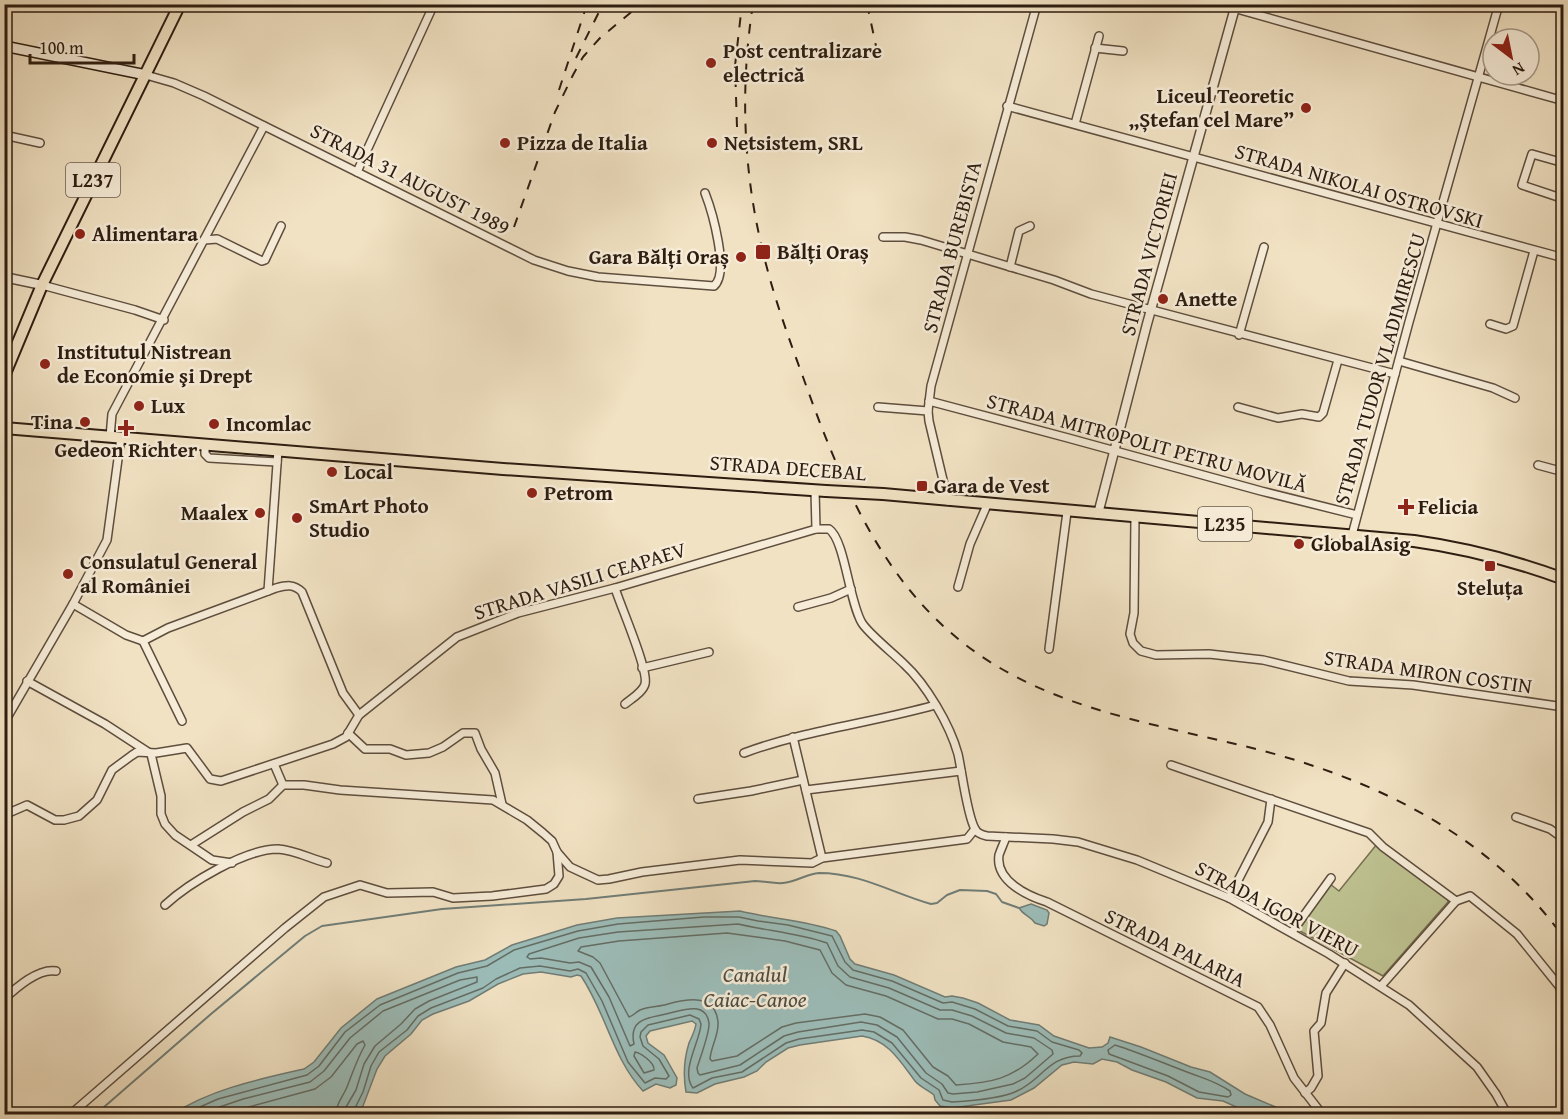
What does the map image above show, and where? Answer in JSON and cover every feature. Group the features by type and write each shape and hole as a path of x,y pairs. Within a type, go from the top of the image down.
{"main road":[{"name":"L237","path":"4,376 42,285 180,4"},
{"name":"STRADA 31 AUGUST 1989","path":"4,46 146,75"},
{"name":"STRADA DECEBAL","path":"4,428 504,469 882,494 1414,541 1517,563 1563,579"}],"street":[{"path":"357,172 434,4"},
{"name":"STRADA BUREBISTA","path":"948,501 931,436 929,401 1036,4"},
{"path":"1219,4 1563,101"},
{"name":"STRADA TUDOR VLADIMIRESCU","path":"1352,535 1499,4"},
{"name":"STRADA VICTORIEI","path":"1098,514 1151,311 1236,7"},
{"path":"1075,124 1099,36"},
{"path":"1095,48 1123,51"},
{"name":"STRADA 31 AUGUST 1989","path":"146,75 187,88 513,251 550,266 604,278 712,287 719,283 721,275 715,224 705,193"},
{"name":"STRADA NIKOLAI OSTROVSKI","path":"1007,106 1563,258"},
{"path":"110,437 112,414 164,320 264,126"},
{"path":"4,135 40,143"},
{"path":"1563,163 1532,154 1522,185 1563,199"},
{"path":"204,240 216,239 262,261 265,260 281,226"},
{"path":"1010,267 1019,231 1030,226"},
{"path":"883,237 912,238 1151,311 1395,374"},
{"path":"4,247 6,255 4,268"},
{"path":"1239,335 1264,247"},
{"path":"1490,324 1506,328 1514,326 1534,251"},
{"path":"4,277 42,285 164,320"},
{"path":"1238,407 1278,418 1302,414 1318,417 1323,413 1338,360"},
{"path":"1399,361 1493,388 1515,398"},
{"name":"STRADA MITROPOLIT PETRU MOVILĂ","path":"929,401 1357,515"},
{"path":"878,407 928,411"},
{"path":"4,723 73,604 109,534 121,437"},
{"path":"205,444 205,454 208,458 277,462"},
{"path":"268,591 278,450"},
{"path":"1538,465 1563,472"},
{"path":"191,845 243,812 269,799 283,785 493,800 534,825 552,841 557,852 570,867 598,880 740,860 812,863 822,858 967,838 975,829 957,751 935,705 918,678 863,625 855,609 837,539 829,529 816,528 820,490"},
{"path":"958,587 970,544 987,505"},
{"path":"1050,648 1066,536 1067,512"},
{"name":"STRADA MIRON COSTIN","path":"1135,517 1134,613 1130,634 1133,643 1141,651 1156,655 1209,654 1263,660 1349,681 1413,686 1563,707"},
{"name":"STRADA VASILI CEAPAEV","path":"348,734 358,716 457,637 518,613 615,588 816,528"},
{"path":"143,641 168,628 268,591 288,585 295,586 302,592 343,693 358,716"},
{"path":"615,588 646,681 644,686 625,704"},
{"path":"798,607 831,598 851,589"},
{"path":"73,604 126,635 143,641 182,721"},
{"path":"642,668 708,652"},
{"path":"27,681 105,724 151,753 161,796 160,811 163,820 175,835 212,860 232,863"},
{"path":"744,753 793,737 879,720 935,705"},
{"path":"4,815 27,806 55,820 79,816 97,800 115,767 137,752 151,753 184,747 206,775 215,781 238,776 333,744 348,734 365,749 390,749 406,755 434,752 457,736 468,732 475,733 495,773 504,806"},
{"path":"793,737 822,858"},
{"path":"274,764 283,785"},
{"path":"1172,765 1369,833 1383,847 1456,902"},
{"path":"806,790 961,771"},
{"path":"699,799 803,780"},
{"path":"1229,898 1268,822 1271,799"},
{"path":"1516,817 1550,829 1563,839"},
{"name":"STRADA IGOR VIERU","path":"975,829 982,835 1078,842 1164,870 1229,898 1345,963 1409,1005 1477,1067 1507,1114"},
{"name":"STRADA PALARIA","path":"1006,837 999,855 1001,870 1026,894 1258,1007 1270,1025 1294,1078 1322,1114"},
{"path":"165,905 197,880 262,852 276,849 327,863"},
{"path":"71,1114 285,928 324,897 360,885 387,893 433,892 453,898 546,889 554,884 559,876 557,852"},
{"path":"1292,932 1330,878"},
{"path":"1381,986 1456,902 1470,896 1517,934 1559,986 1563,996"},
{"path":"1305,1093 1318,1076 1314,1031 1320,1023 1326,993 1345,963"},
{"path":"4,999 41,973 56,971"}],"green space":[{"path":"1377,844 1448,899 1448,902 1383,976 1298,930 1330,884 1339,891"}],"water":[{"path":"1031,904 1047,910 1049,913 1047,924 1044,926 1035,923 1019,908"},
{"name":"Canalul Caiac-Canoe","path":"740,911 812,924 836,931 850,959 855,964 894,975 945,997 963,998 978,1003 1010,1020 1039,1025 1054,1036 1089,1048 1102,1047 1108,1043 1110,1037 1141,1047 1210,1072 1245,1094 1285,1111 1285,1114 1252,1114 1223,1101 1197,1098 1166,1082 1117,1062 1102,1059 1093,1064 1074,1062 1062,1065 1034,1088 1011,1100 952,1108 940,1106 934,1095 917,1083 886,1047 871,1038 862,1036 788,1048 766,1062 757,1071 744,1077 715,1084 697,1093 686,1092 685,1061 696,1024 692,1021 650,1031 646,1036 648,1043 664,1055 677,1078 676,1085 670,1088 656,1084 643,1091 624,1065 590,990 581,976 571,977 541,972 523,974 498,984 469,1001 422,1020 411,1034 385,1056 377,1069 363,1106 357,1114 173,1114 220,1091 304,1069 314,1062 341,1028 377,999 456,967 485,960 512,945 577,925 617,918"}],"waterway":[{"path":"96,1114 211,1014 305,936 322,926 442,909 586,899 755,881 783,883 819,873 849,876 931,904 960,890 987,891 996,894 1002,902 1019,908"}],"railway":[{"path":"559,90 587,4"},
{"path":"576,58 603,4"},
{"path":"514,227 555,112 583,57 600,38 641,4"},
{"path":"737,127 735,66 742,4"},
{"path":"753,4 746,66 746,129 751,191 771,284 816,412 844,481 879,547 900,578 924,606 950,632 982,657 1052,694 1128,718 1290,759 1380,792 1462,839 1499,867 1534,901 1564,938"},
{"path":"867,4 876,46"}],"place":[{"name":"Post centralizare electrică","path":"711,63"},
{"name":"Liceul Teoretic „Ștefan cel Mare”","path":"1306,108"},
{"name":"Pizza de Italia","path":"505,143"},
{"name":"Netsistem, SRL","path":"712,143"},
{"name":"Alimentara","path":"80,234"},
{"name":"Bălți Oraș","path":"763,252"},
{"name":"Gara Bălți Oraș","path":"741,257"},
{"name":"Anette","path":"1163,299"},
{"name":"Institutul Nistrean de Economie şi Drept","path":"45,364"},
{"name":"Lux","path":"139,406"},
{"name":"Tina","path":"85,422"},
{"name":"Incomlac","path":"214,424"},
{"name":"Gedeon Richter","path":"126,428"},
{"name":"Local","path":"332,472"},
{"name":"Gara de Vest","path":"922,486"},
{"name":"Petrom","path":"532,493"},
{"name":"Felicia","path":"1406,507"},
{"name":"Maalex","path":"260,513"},
{"name":"SmArt Photo Studio","path":"297,518"},
{"name":"GlobalAsig","path":"1299,544"},
{"name":"Steluța","path":"1490,566"},
{"name":"Consulatul General al României","path":"68,574"}]}
